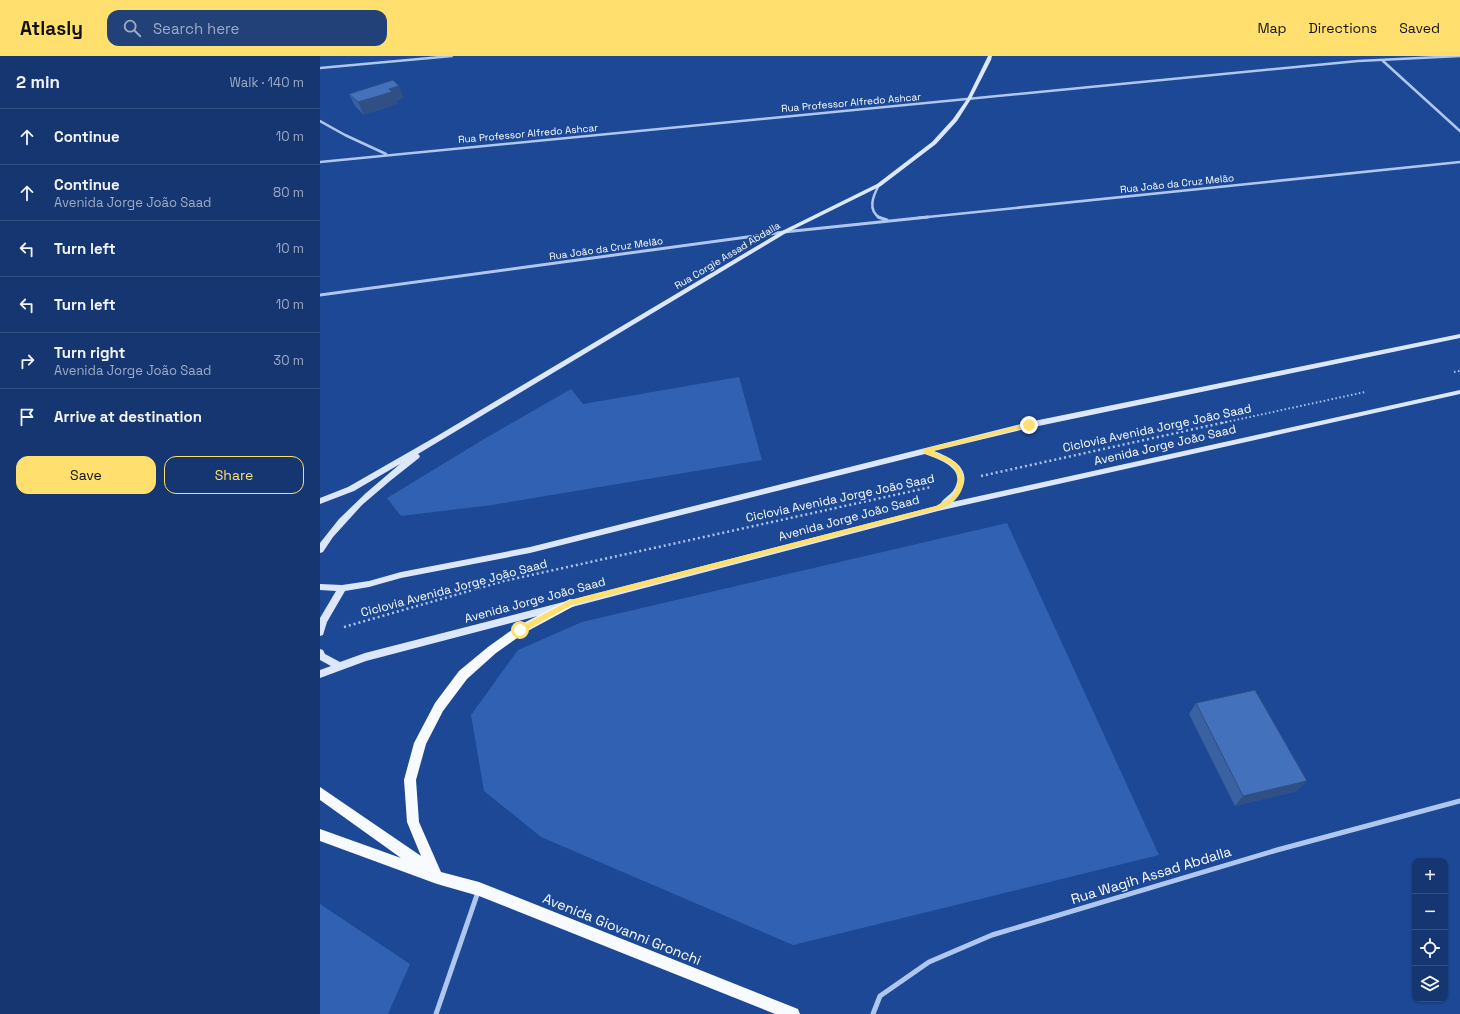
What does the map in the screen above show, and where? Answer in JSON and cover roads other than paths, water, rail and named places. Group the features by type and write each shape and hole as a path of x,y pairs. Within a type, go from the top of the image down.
{"main road":[{"name":"Rua Corgie Assad Abdalla","path":"320,501 351,489 440,438 784,232 879,185 934,143 955,120 969,99 990,56"},
{"path":"320,587 342,588 369,584 401,575 530,550 1029,425 1460,336"},
{"name":"Avenida Jorge João Saad","path":"320,674 365,657 938,508 1460,392"},
{"name":"Rua Corgie Assad Abdalla","path":"320,550 326,539 350,511 377,487 440,438"},
{"path":"925,451 952,462 958,470 962,480 961,486 952,499 938,508"},
{"path":"320,632 323,621 342,588"},
{"path":"437,877 413,822 410,780 420,743 439,707 463,675 492,650 520,630 570,603"},
{"path":"320,653 322,657 339,666"},
{"name":"Avenida Giovanni Gronchi","path":"320,793 437,877"},
{"name":"Avenida Giovanni Gronchi","path":"320,834 437,877 479,890 793,1014"}],"street":[{"path":"320,68 452,56"},
{"name":"Rua Professor Alfredo Ashcar","path":"320,162 1358,61 1383,61 1460,56"},
{"path":"1383,61 1460,131"},
{"path":"320,121 386,155"},
{"name":"Rua João da Cruz Melão","path":"320,295 784,232 1460,162"},
{"name":"Rua João da Cruz Melão","path":"879,185 872,196 870,205 875,215 882,219 895,221"},
{"name":"Rua Wagih Assad Abdalla","path":"873,1014 880,996 928,962 992,934 1277,850 1460,801"},
{"path":"436,1014 479,890"}]}
